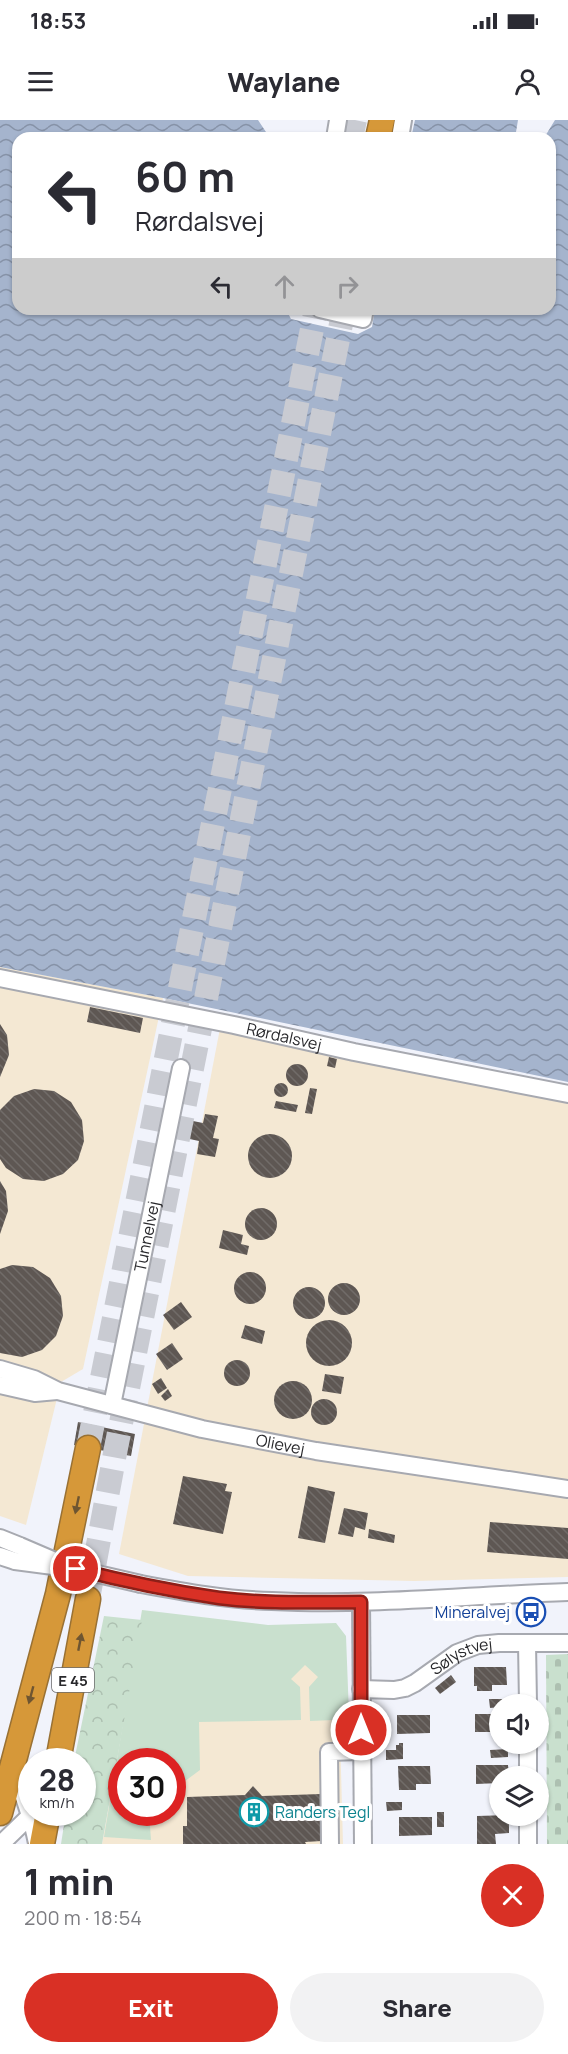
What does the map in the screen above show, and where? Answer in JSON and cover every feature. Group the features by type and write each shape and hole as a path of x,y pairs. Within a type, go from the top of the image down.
{"highway":[{"name":"E 45","path":"0,1813 58,1594 88,1448"},
{"name":"E 45","path":"60,1748 88,1599"},
{"path":"0,1793 14,1761"},
{"path":"38,1826 39,1844"}],"street":[{"path":"346,315 363,319 364,315"},
{"name":"Rørdalsvej","path":"0,978 568,1094"},
{"name":"Tunnelvej","path":"111,1405 181,1068"},
{"name":"Olievej","path":"0,1370 34,1379 58,1391 202,1429 305,1449 568,1490"},
{"path":"0,1385 35,1393 58,1391"},
{"path":"0,1538 12,1554 141,1584 221,1598 272,1602 361,1602 568,1593"},
{"path":"361,1602 363,1844"},
{"name":"Sølystvej","path":"361,1689 405,1688 457,1653 478,1646 499,1643 568,1643"},
{"path":"527,1644 528,1694"},
{"path":"330,1844 329,1752 361,1751"},
{"path":"14,1761 18,1780"},
{"path":"1,1844 22,1826"},
{"path":"528,1826 528,1844"}],"shaded area":[{"path":"0,967 163,998 83,1369 61,1382 26,1525 0,1516"},
{"path":"222,1018 568,1090 568,1577 414,1581 188,1576 119,1554"},
{"path":"142,1620 329,1634 340,1734 343,1844 102,1844 108,1810 108,1826 186,1826 186,1748 119,1748"}],"green space":[{"path":"142,1610 268,1625 336,1623 346,1636 350,1741 334,1746 334,1720 310,1721 309,1687 318,1677 305,1665 291,1679 300,1687 301,1720 199,1722 200,1770 186,1780 186,1748 119,1748"},
{"path":"104,1616 142,1620 119,1748 108,1748 108,1810 102,1844 61,1844 64,1826 96,1826 96,1748 77,1748"},
{"path":"568,1654 568,1844 547,1844 549,1694 546,1694 546,1655"},
{"path":"108,1813 108,1826 150,1826 151,1840 104,1837"}],"water":[{"path":"0,120 258,120 266,132 12,132 12,315 289,315 291,319 358,334 372,327 374,315 556,315 556,132 548,132 555,120 568,120 568,1082 163,998 0,967"},
{"path":"415,120 518,120 516,132 412,132"}],"building":[{"path":"90,1007 143,1018 140,1033 87,1022"},
{"path":"0,1024 7,1035 9,1055 0,1077"},
{"path":"329,1057 337,1059 335,1068 327,1066"},
{"path":"293,1064 301,1064 308,1071 308,1079 301,1086 293,1086 286,1079 286,1071"},
{"path":"281,1083 286,1085 288,1090 286,1095 281,1097 276,1095 274,1090 276,1085"},
{"path":"310,1088 317,1089 312,1114 305,1113"},
{"path":"34,1089 54,1091 71,1102 82,1120 84,1141 78,1160 63,1174 44,1181 23,1179 6,1168 0,1159 0,1110 14,1096"},
{"path":"276,1101 298,1105 296,1112 274,1108"},
{"path":"205,1114 218,1116 213,1138 219,1139 215,1157 197,1154 199,1141 180,1137 183,1119 203,1123"},
{"path":"270,1134 279,1135 286,1140 291,1147 291,1165 286,1172 279,1177 270,1178 261,1177 254,1172 249,1165 248,1156 249,1147 254,1140 261,1135"},
{"path":"0,1181 6,1191 8,1211 0,1234"},
{"path":"261,1208 272,1213 277,1224 272,1235 261,1240 250,1235 245,1224 250,1213"},
{"path":"223,1230 243,1235 241,1244 249,1246 247,1255 219,1248"},
{"path":"12,1265 33,1267 50,1278 61,1296 63,1316 56,1336 42,1350 22,1357 0,1353 0,1269"},
{"path":"250,1272 261,1277 266,1288 261,1299 250,1304 239,1299 234,1288 239,1277"},
{"path":"344,1283 355,1288 360,1299 355,1310 344,1315 333,1310 328,1299 333,1288"},
{"path":"309,1287 320,1292 325,1303 320,1314 309,1319 298,1314 293,1303 298,1292"},
{"path":"181,1302 192,1317 174,1330 163,1315"},
{"path":"329,1320 338,1321 346,1326 351,1334 351,1352 346,1360 338,1365 329,1366 320,1365 312,1360 307,1352 306,1343 307,1334 312,1326 320,1321"},
{"path":"245,1325 265,1331 262,1344 241,1338"},
{"path":"172,1343 183,1359 167,1370 156,1354"},
{"path":"237,1360 246,1364 250,1373 246,1382 237,1386 228,1382 224,1373 228,1364"},
{"path":"325,1374 344,1377 341,1394 322,1391"},
{"path":"161,1378 167,1388 158,1394 152,1384"},
{"path":"293,1381 306,1387 312,1400 306,1413 293,1419 280,1413 274,1400 280,1387"},
{"path":"168,1389 172,1396 165,1401 161,1396"},
{"path":"324,1399 333,1403 337,1412 333,1421 324,1425 315,1421 311,1412 315,1403"},
{"path":"78,1422 135,1434 131,1456 74,1445"},
{"path":"183,1476 227,1484 225,1491 232,1492 223,1534 173,1524"},
{"path":"308,1486 335,1492 325,1543 298,1538"},
{"path":"344,1508 368,1513 365,1530 355,1527 353,1537 338,1534"},
{"path":"490,1522 568,1528 568,1559 487,1552"},
{"path":"369,1529 395,1535 394,1543 368,1538"},
{"path":"474,1667 506,1667 507,1685 492,1685 492,1691 477,1691 477,1686 474,1686"},
{"path":"451,1675 456,1682 440,1694 435,1688"},
{"path":"475,1714 489,1714 489,1732 475,1732"},
{"path":"397,1715 430,1715 430,1733 397,1734"},
{"path":"403,1743 403,1759 386,1760 386,1750 396,1750 396,1745"},
{"path":"490,1754 508,1754 508,1757 491,1758"},
{"path":"476,1765 508,1765 489,1766 489,1783 476,1784"},
{"path":"398,1766 430,1766 431,1784 416,1784 416,1790 399,1790"},
{"name":"Randers Tegl","path":"253,1786 262,1796 321,1794 322,1841 305,1842 306,1844 183,1844 183,1826 187,1826 187,1797 245,1795"},
{"path":"386,1802 402,1802 402,1810 387,1811"},
{"path":"437,1812 444,1812 444,1827 437,1827"},
{"path":"477,1816 489,1816 489,1826 509,1826 509,1833 495,1834 496,1844 477,1844"},
{"path":"399,1817 432,1817 432,1835 399,1836"}],"tunnel":[{"path":"352,132 355,120"},
{"path":"88,1448 315,315"},
{"path":"88,1599 115,1453 343,315"}],"place":[{"name":"Mineralvej","path":"531,1612"},
{"name":"Randers Tegl","path":"254,1812"}],"route":[{"path":"76,1569 141,1584 221,1598 272,1602 361,1602 361,1730"}]}
